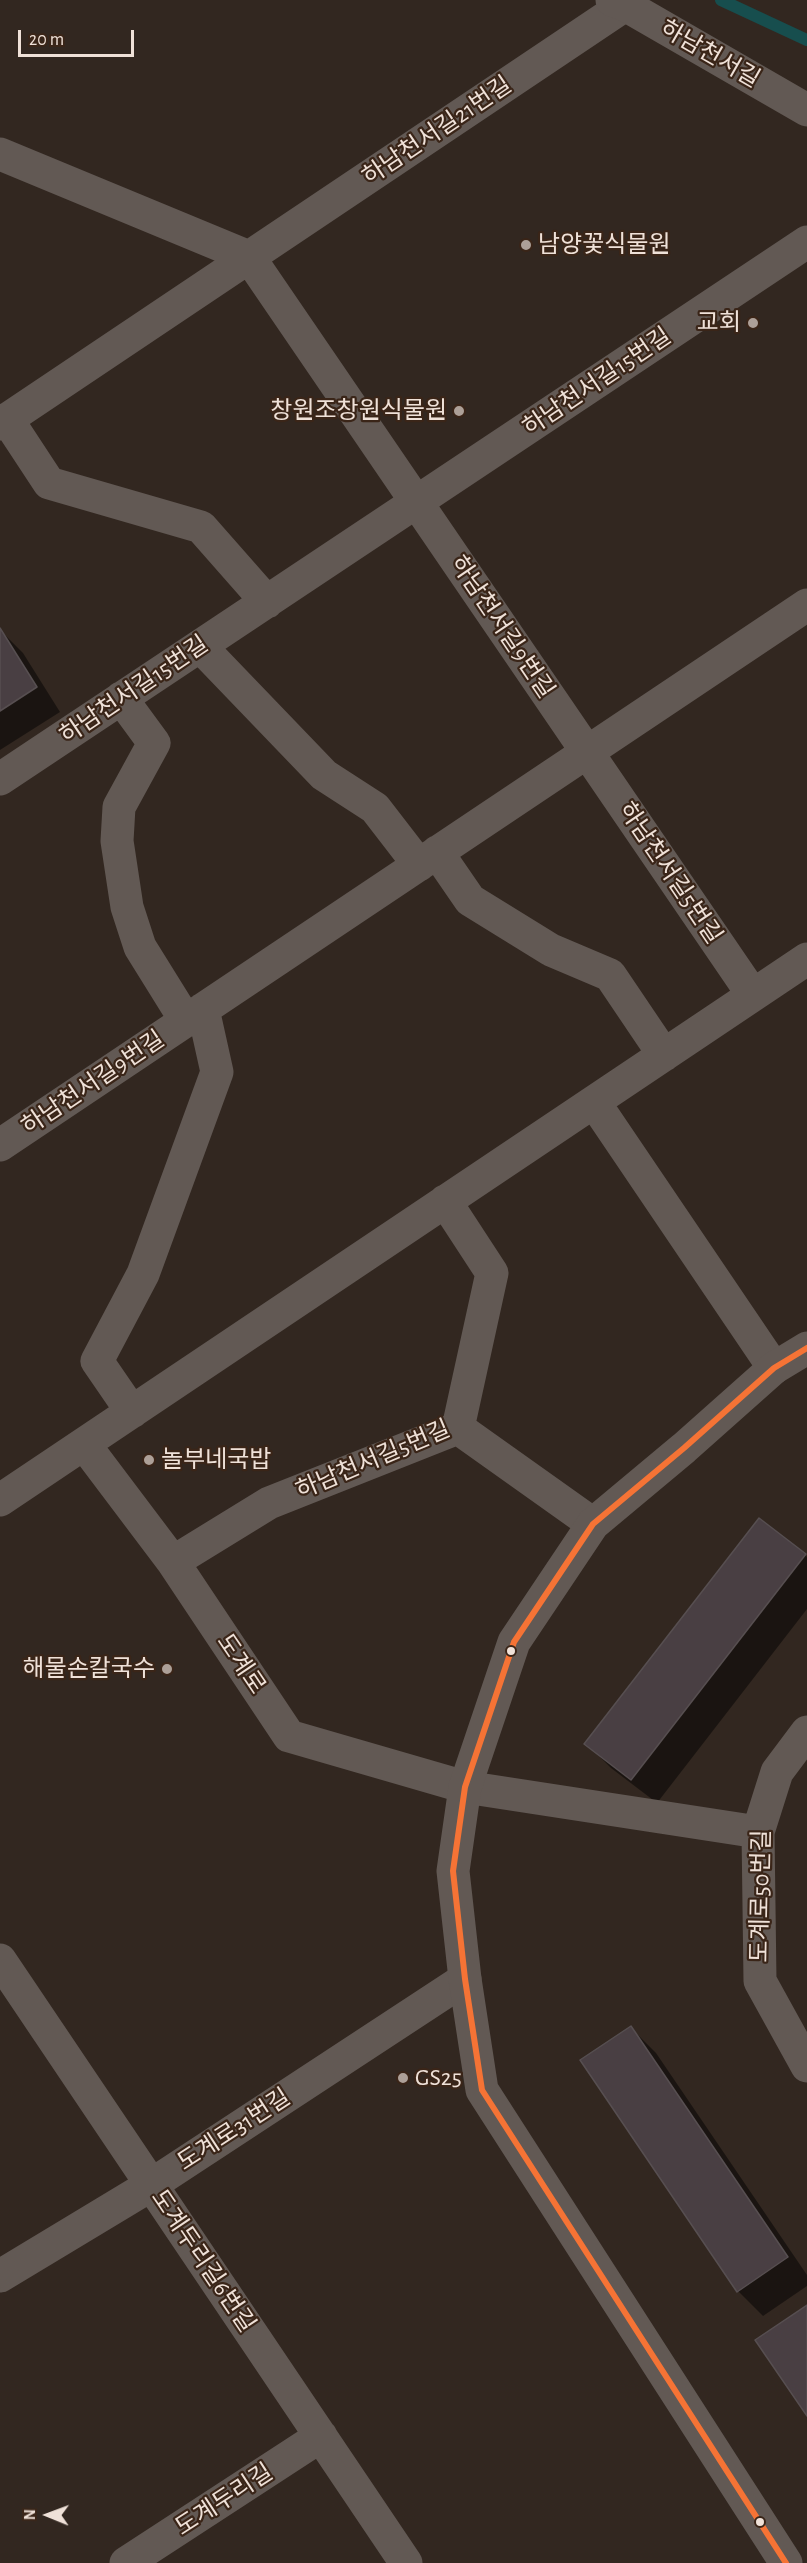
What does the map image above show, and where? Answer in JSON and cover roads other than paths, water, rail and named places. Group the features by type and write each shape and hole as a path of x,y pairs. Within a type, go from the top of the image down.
{"street":[{"name":"하남천서길","path":"619,2 807,110"},
{"name":"하남천서길21번길","path":"3,422 249,257 619,2"},
{"path":"0,154 249,257 417,502"},
{"name":"하남천서길15번길","path":"0,779 807,242"},
{"path":"3,422 49,483 201,527 267,602"},
{"name":"하남천서길9번길","path":"417,502 588,752"},
{"name":"하남천서길9번길","path":"0,1145 807,605"},
{"path":"200,646 324,776 375,808 470,900 551,950 610,975 664,1055"},
{"name":"하남천서길9번길","path":"121,698 154,744 119,807 117,841 127,907 140,947 194,1015"},
{"name":"하남천서길5번길","path":"588,752 753,995"},
{"path":"0,1500 807,959"},
{"path":"132,1412 97,1361 143,1274 217,1072 194,1015"},
{"path":"594,1102 774,1368"},
{"name":"하남천서길5번길","path":"173,1562 269,1503 458,1428 492,1273 446,1201"},
{"path":"786,2563 482,2090 465,1979 453,1871 465,1787 514,1642 593,1524 684,1448 774,1368 807,1348"},
{"path":"458,1428 593,1524"},
{"name":"도계로","path":"84,1444 173,1562 289,1736 465,1787 758,1832"},
{"name":"도계로50번길","path":"806,2063 760,1981 758,1832 777,1772 807,1732"},
{"name":"도계두리길6번길","path":"0,1960 406,2563"},
{"name":"도계로31번길","path":"0,2276 151,2184 465,1979"},
{"name":"도계두리길","path":"126,2563 321,2436"}],"waterway":[{"path":"721,0 807,40"}],"place":[{"name":"남양꽃식물원","path":"526,245"},
{"name":"교회","path":"753,323"},
{"name":"창원조창원식물원","path":"459,411"},
{"name":"놀부네국밥","path":"149,1460"},
{"name":"해물손칼국수","path":"167,1669"},
{"name":"GS25","path":"403,2078"}]}
